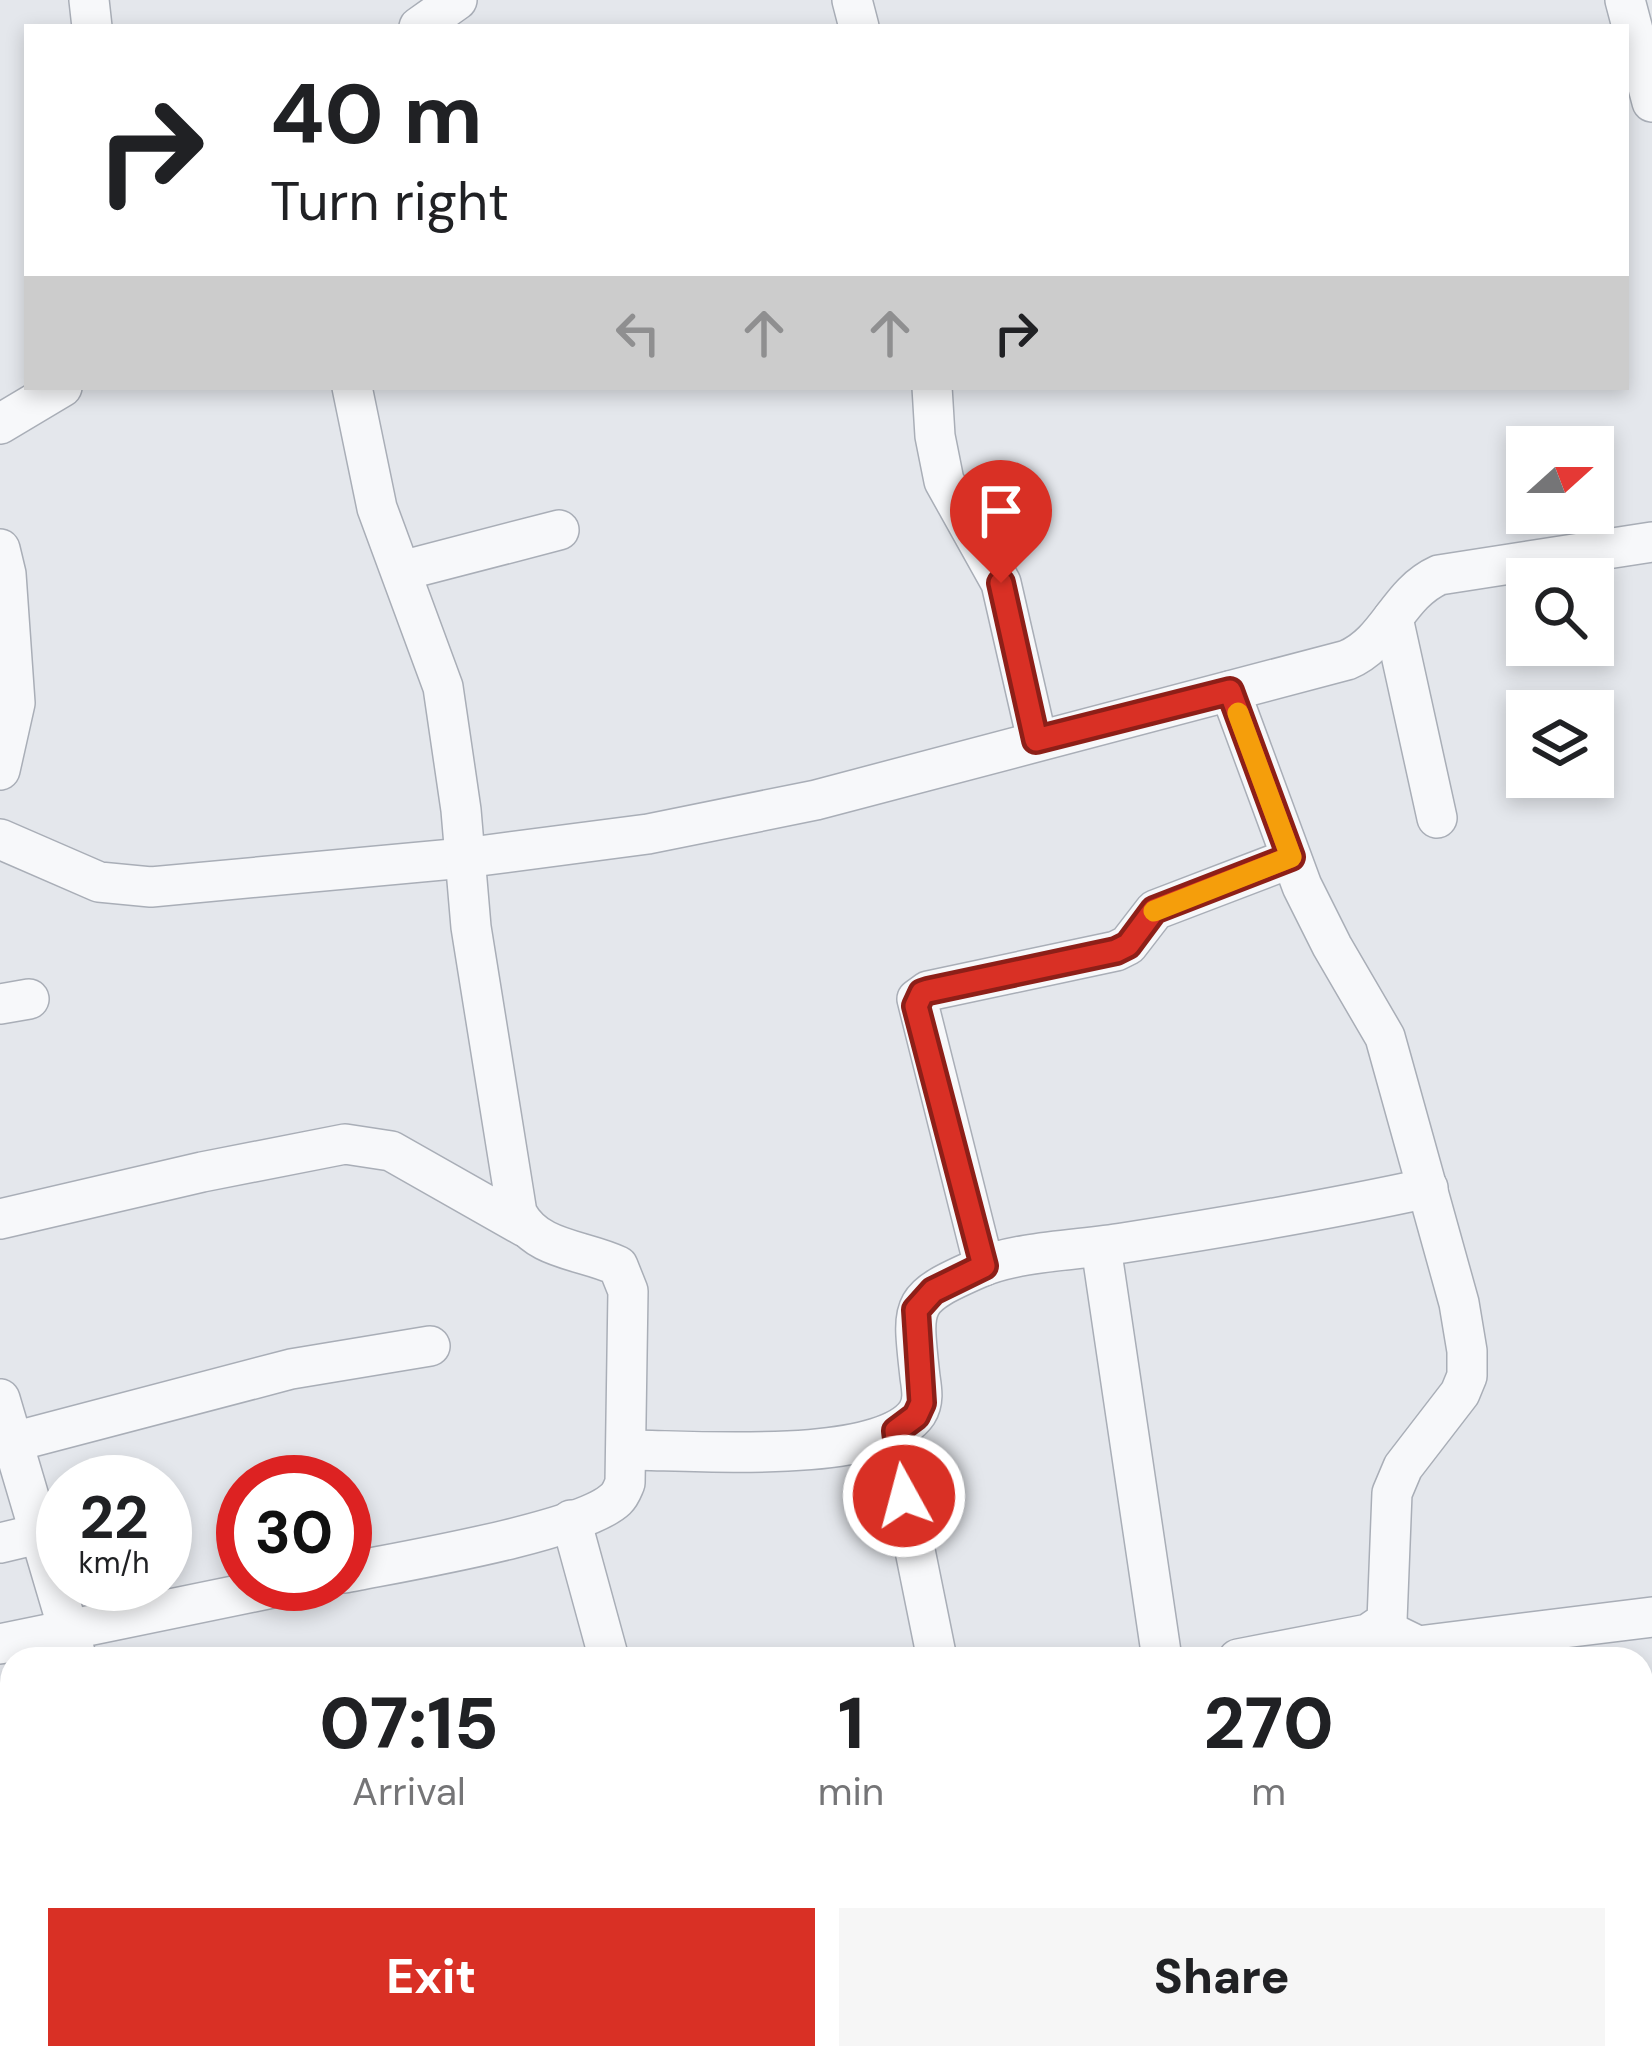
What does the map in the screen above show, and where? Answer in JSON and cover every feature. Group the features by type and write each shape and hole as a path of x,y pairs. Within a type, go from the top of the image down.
{"street":[{"path":"423,24 457,0"},
{"path":"1625,0 1652,102"},
{"path":"0,424 57,390"},
{"path":"353,390 373,494 443,687 507,1157 525,1227"},
{"path":"932,390 944,481 1001,583 1036,740"},
{"path":"401,571 559,530"},
{"path":"0,839 99,882 124,887 464,858 722,822 1363,653 1409,594 1439,575 1652,542"},
{"path":"0,549 15,703 0,770"},
{"path":"1393,618 1437,818"},
{"path":"1230,691 1315,916 1385,1037 1459,1303 1467,1351 1467,1376 1450,1412 1403,1467 1392,1493 1388,1612 1381,1628 1301,1647"},
{"path":"984,1266 917,999 928,991 1116,951 1128,945 1154,910 1291,857"},
{"path":"0,1219 345,1144 391,1151 545,1242 618,1266 626,1278 626,1450 620,1496 571,1520 372,1568"},
{"path":"626,1450 814,1450 871,1442 916,1416 922,1403 916,1310 933,1291 984,1266 1287,1218 1428,1188"},
{"path":"1101,1247 1160,1647"},
{"path":"14,1442 291,1369 430,1346"},
{"path":"0,1399 36,1514"},
{"path":"896,1431 935,1647"},
{"path":"571,1520 606,1647"},
{"path":"0,1543 36,1534"},
{"path":"0,1644 73,1645 216,1605"},
{"path":"64,1611 73,1645"},
{"path":"1381,1628 1418,1646 1652,1617"}],"slow traffic":[{"path":"1154,911 1291,857 1238,713"}],"route":[{"path":"904,1496 896,1431 916,1416 922,1403 916,1310 933,1291 984,1266 917,999 928,991 1116,951 1128,945 1163,905 1291,857 1230,691 1036,740 1001,583"}]}
